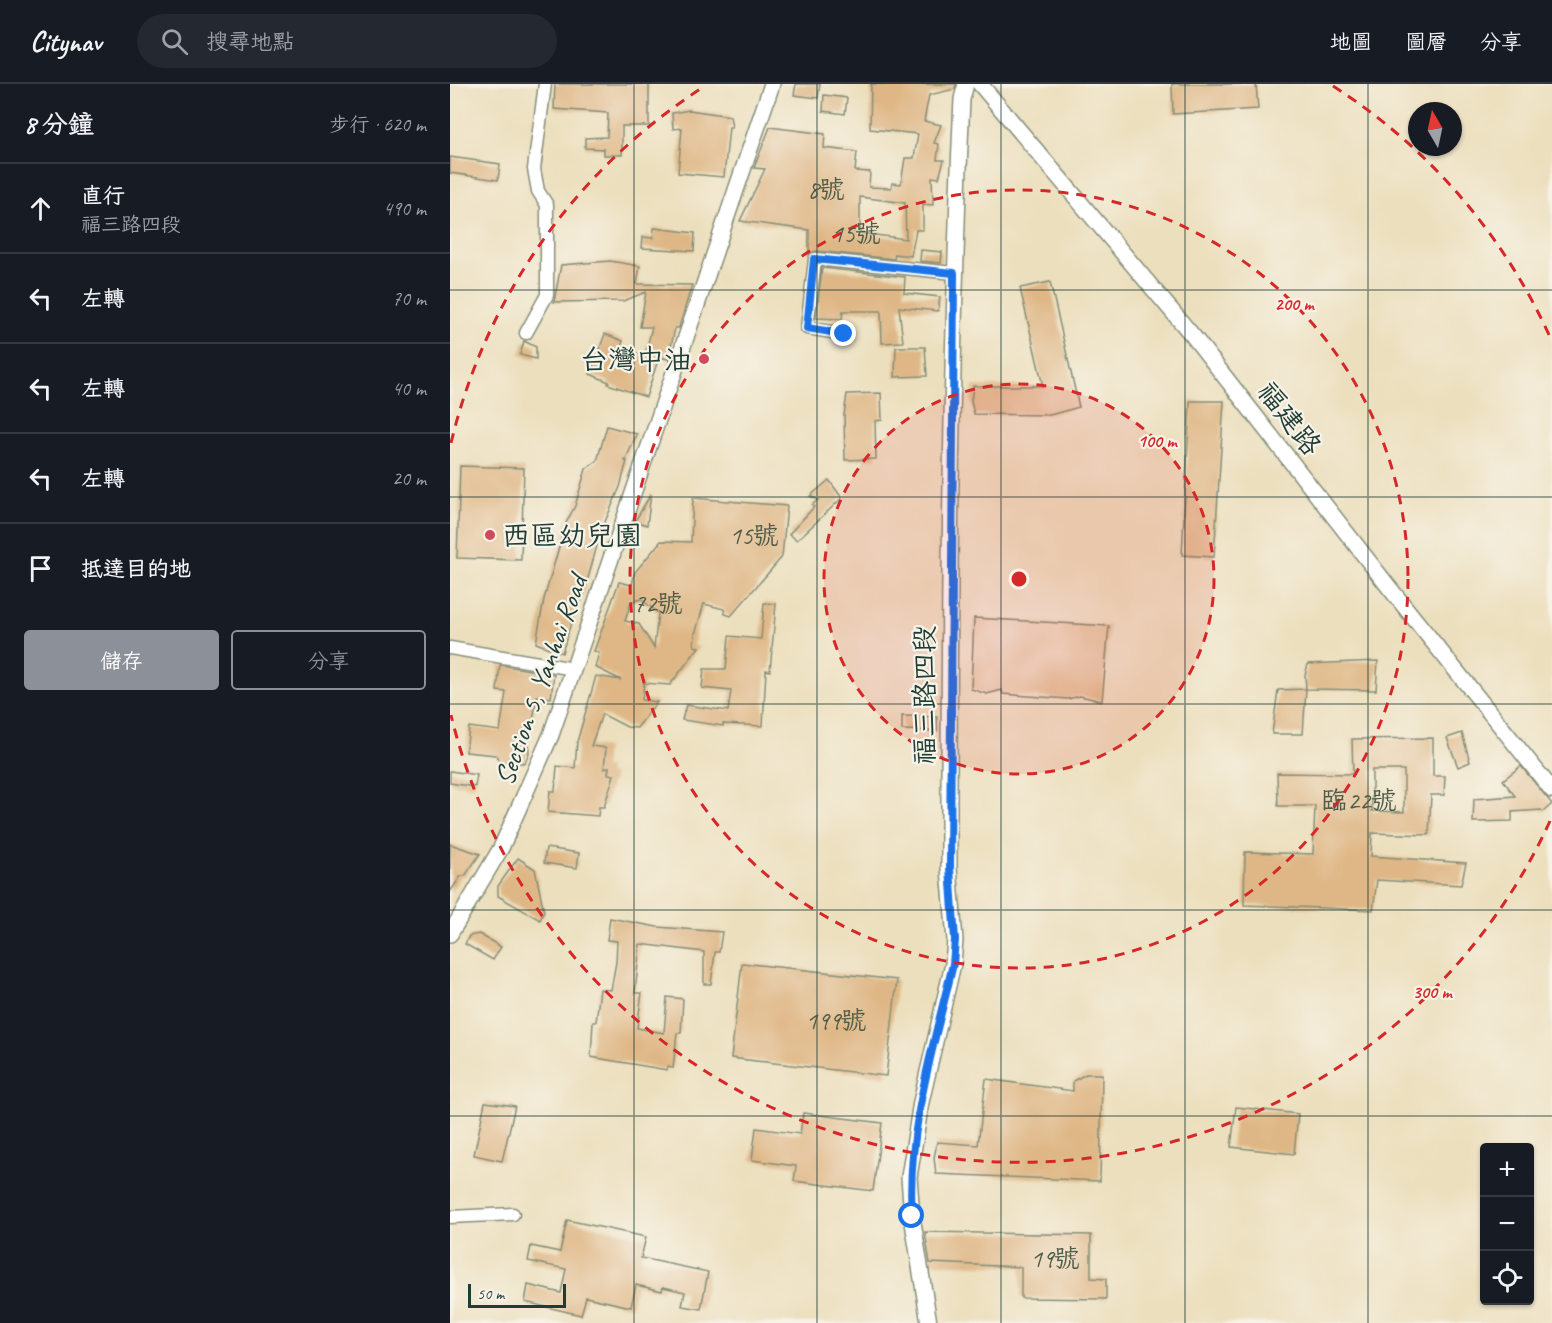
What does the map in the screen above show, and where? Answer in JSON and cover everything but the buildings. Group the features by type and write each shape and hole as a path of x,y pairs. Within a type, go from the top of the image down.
{"street":[{"path":"526,333 547,295 548,206 538,191 534,169 545,84"},
{"name":"Section 5, Yanhai Road","path":"450,934 501,848 536,773 574,669 772,84"},
{"name":"福三路四段","path":"929,1323 912,1216 909,1177 921,1102 953,964 955,940 950,868 954,273 962,99 966,84"},
{"name":"福建路","path":"980,84 1193,336 1388,586 1552,789"},
{"path":"844,334 807,328 814,259 954,273"},
{"path":"450,648 574,669"},
{"path":"450,1217 513,1214"}],"place":[{"name":"台灣中油","path":"704,359"},
{"name":"西區幼兒園","path":"490,535"}],"route":[{"path":"844,334 807,328 814,259 954,273 949,725 950,868 955,940 953,964 921,1102 909,1177 912,1216"}]}
